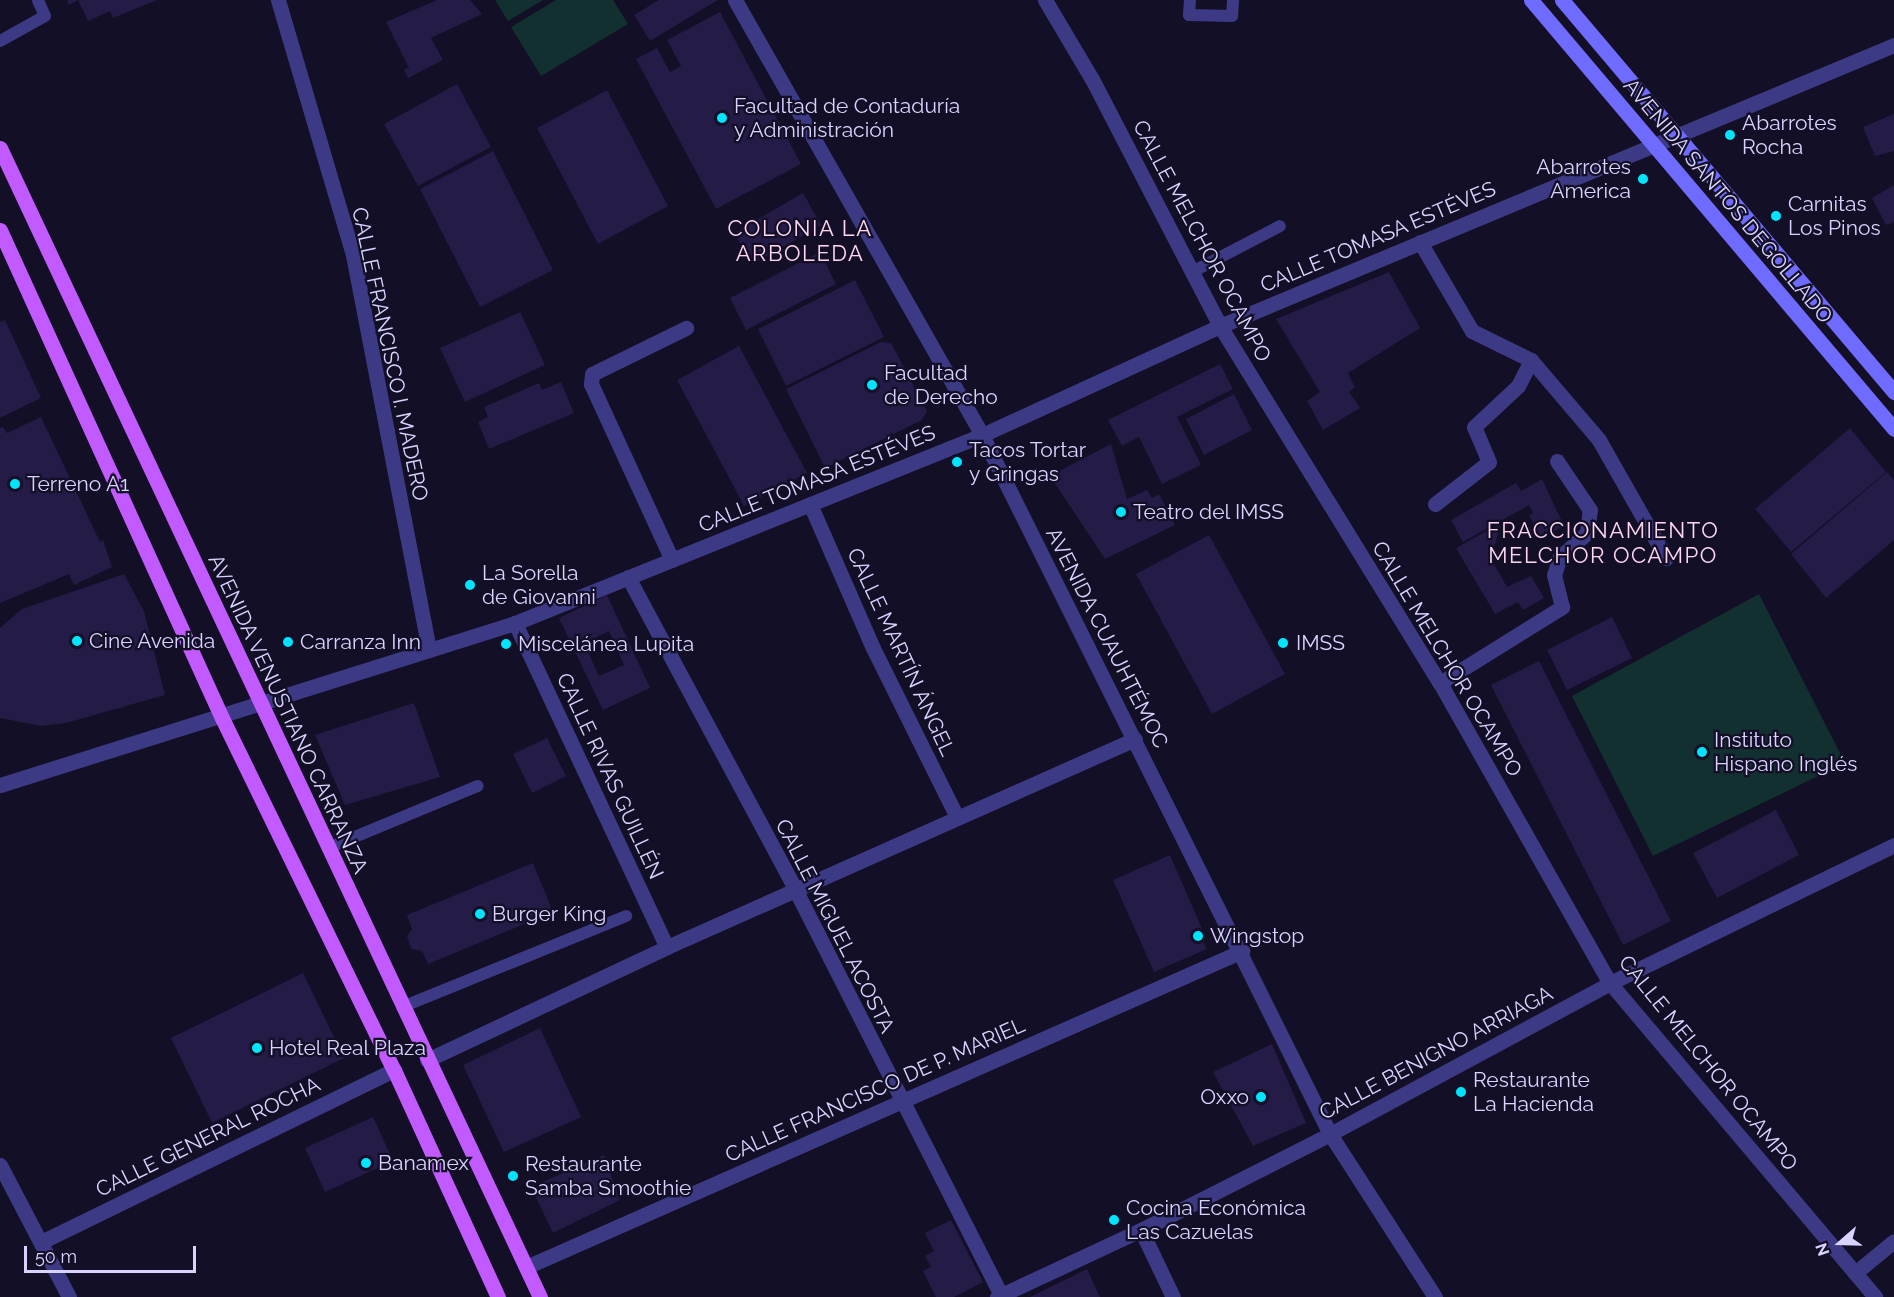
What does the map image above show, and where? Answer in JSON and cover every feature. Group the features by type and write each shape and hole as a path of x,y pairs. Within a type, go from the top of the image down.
{"main road":[{"name":"AVENIDA SANTOS DEGOLLADO","path":"1531,0 1894,429"},
{"name":"AVENIDA SANTOS DEGOLLADO","path":"1562,0 1894,392"},
{"name":"AVENIDA VENUSTIANO CARRANZA","path":"0,148 540,1297"},
{"path":"0,230 222,718 394,1070 498,1297"}],"street":[{"name":"CALLE FRANCISCO I. MADERO","path":"278,0 352,255 429,651"},
{"name":"AVENIDA CUAUHTÉMOC","path":"735,0 982,435 1242,951 1330,1134 1435,1297"},
{"name":"CALLE MELCHOR OCAMPO","path":"1045,0 1092,79 1220,326 1440,683 1610,983 1875,1297"},
{"name":"CALLE TOMASA ESTÉVES","path":"0,785 222,718 260,703 515,623 982,435 1220,326 1674,134 1894,45"},
{"path":"1420,243 1472,331 1531,360 1599,440 1666,558"},
{"path":"672,560 591,384 592,374 687,328"},
{"path":"1435,504 1489,462 1474,427 1518,386 1531,360"},
{"path":"1440,683 1562,607 1554,574 1560,557 1587,533 1590,510 1557,461"},
{"name":"CALLE MARTÍN ÁNGEL","path":"810,504 873,648 957,817"},
{"name":"CALLE MIGUEL ACOSTA","path":"628,577 795,889 999,1296"},
{"name":"CALLE RIVAS GUILLÉN","path":"515,623 667,947"},
{"path":"428,1060 667,947 1135,739"},
{"name":"CALLE BENIGNO ARRIAGA","path":"999,1296 1141,1230 1330,1134 1610,983 1893,846"},
{"name":"CALLE FRANCISCO DE P. MARIEL","path":"526,1267 1242,951"},
{"name":"CALLE GENERAL ROCHA","path":"41,1242 394,1070"},
{"path":"0,1165 69,1297"},
{"path":"1141,1230 1173,1297"},
{"path":"1855,1273 1894,1241"}],"lane":[{"path":"0,41 45,15 38,0"},
{"path":"1190,0 1189,15 1232,16 1233,0"},
{"path":"1192,272 1280,226"},
{"path":"328,848 478,786"},
{"path":"402,1007 626,916"}],"green space":[{"path":"495,0 543,0 508,21"},
{"path":"556,0 613,0 628,24 541,76 511,27"},
{"path":"1759,594 1845,763 1653,856 1572,696"}],"building":[{"path":"67,0 78,0 69,5"},
{"path":"78,0 157,0 113,18 110,11 88,21"},
{"path":"437,0 470,0 482,14 431,38 443,60 408,78 404,69 409,68 386,22"},
{"path":"659,0 718,0 650,41 634,15"},
{"name":"Facultad de Contaduría y Administración","path":"720,12 801,164 716,209 636,59 657,48 670,72 681,66 667,40"},
{"path":"457,84 491,147 418,186 384,124"},
{"path":"607,90 668,206 598,244 537,128"},
{"path":"1894,114 1894,151 1875,156 1863,127"},
{"path":"493,151 553,270 480,307 420,189"},
{"path":"1894,185 1894,222 1886,225 1872,198"},
{"path":"803,193 821,225 753,264 734,233"},
{"path":"820,252 836,284 746,330 730,298"},
{"path":"1389,272 1420,328 1348,373 1355,387 1349,392 1360,408 1323,430 1307,401 1320,392 1276,319"},
{"path":"855,280 884,337 786,386 758,329"},
{"path":"520,312 545,365 465,402 440,348"},
{"path":"5,320 41,398 0,418 0,322"},
{"path":"881,342 891,343 927,411 922,420 825,468 786,389"},
{"path":"739,346 807,473 744,506 677,380"},
{"path":"1220,364 1233,389 1177,417 1201,465 1162,484 1139,437 1122,446 1108,420"},
{"path":"561,382 574,413 489,449 478,422 488,417 484,407 539,383 542,390"},
{"path":"1234,394 1252,430 1204,455 1186,419"},
{"path":"41,417 100,542 103,540 112,567 74,585 69,574 0,603 0,428 3,427 7,433"},
{"path":"1850,428 1886,472 1791,552 1755,509"},
{"name":"Teatro del IMSS","path":"1111,444 1127,499 1147,490 1152,498 1159,494 1175,525 1105,559 1050,476"},
{"path":"1887,472 1894,480 1894,540 1826,598 1791,554"},
{"path":"1542,479 1564,526 1542,538 1529,515 1533,513 1529,505 1463,542 1451,520 1516,483 1521,491"},
{"path":"1501,523 1491,559 1507,587 1531,576 1544,598 1523,610 1518,602 1495,614 1456,548"},
{"path":"1209,535 1285,674 1212,714 1136,574"},
{"name":"Cine Avenida","path":"124,574 144,611 165,695 66,723 41,726 0,718 0,628 22,609"},
{"path":"607,595 650,688 603,710 559,618","holes":["609,631 624,665 599,676 584,643"]},
{"path":"1612,617 1632,658 1567,690 1547,650"},
{"path":"1539,661 1671,921 1623,945 1491,685"},
{"path":"414,703 440,777 345,805 315,735"},
{"path":"547,738 566,776 532,793 513,754"},
{"path":"1776,810 1799,855 1717,898 1693,853"},
{"path":"1170,855 1203,931 1199,932 1207,949 1154,972 1113,880"},
{"name":"Burger King","path":"533,863 553,912 428,964 422,951 411,949 407,936 412,929 407,915"},
{"name":"Hotel Real Plaza","path":"303,973 344,1058 212,1123 171,1038"},
{"path":"540,1028 581,1117 504,1152 463,1065"},
{"name":"Oxxo","path":"1272,1044 1306,1123 1253,1146 1213,1072"},
{"path":"373,1117 393,1161 325,1192 305,1148"},
{"path":"604,1155 620,1200 553,1233 531,1187"},
{"path":"951,1220 983,1282 954,1297 936,1297 923,1271 931,1267 925,1256 934,1251 925,1233"},
{"path":"1087,1269 1100,1297 1030,1297"}],"place":[{"name":"Facultad de Contaduría y Administración","path":"722,118"},
{"name":"Abarrotes Rocha","path":"1730,135"},
{"name":"Abarrotes America","path":"1643,179"},
{"name":"Carnitas Los Pinos","path":"1776,216"},
{"name":"Facultad de Derecho","path":"872,385"},
{"name":"Tacos Tortar y Gringas","path":"957,462"},
{"name":"Terreno A1","path":"15,484"},
{"name":"Teatro del IMSS","path":"1121,512"},
{"name":"La Sorella de Giovanni","path":"470,585"},
{"name":"Cine Avenida","path":"77,641"},
{"name":"Carranza Inn","path":"288,642"},
{"name":"IMSS","path":"1283,643"},
{"name":"Miscelánea Lupita","path":"506,644"},
{"name":"Instituto Hispano Inglés","path":"1702,752"},
{"name":"Burger King","path":"480,914"},
{"name":"Wingstop","path":"1198,936"},
{"name":"Hotel Real Plaza","path":"257,1048"},
{"name":"Restaurante La Hacienda","path":"1461,1092"},
{"name":"Oxxo","path":"1261,1097"},
{"name":"Banamex","path":"366,1163"},
{"name":"Restaurante Samba Smoothie","path":"513,1176"},
{"name":"Cocina Económica Las Cazuelas","path":"1114,1220"}],"district":[{"name":"COLONIA LA ARBOLEDA","path":"800,240"},
{"name":"FRACCIONAMIENTO MELCHOR OCAMPO","path":"1603,542"}]}
